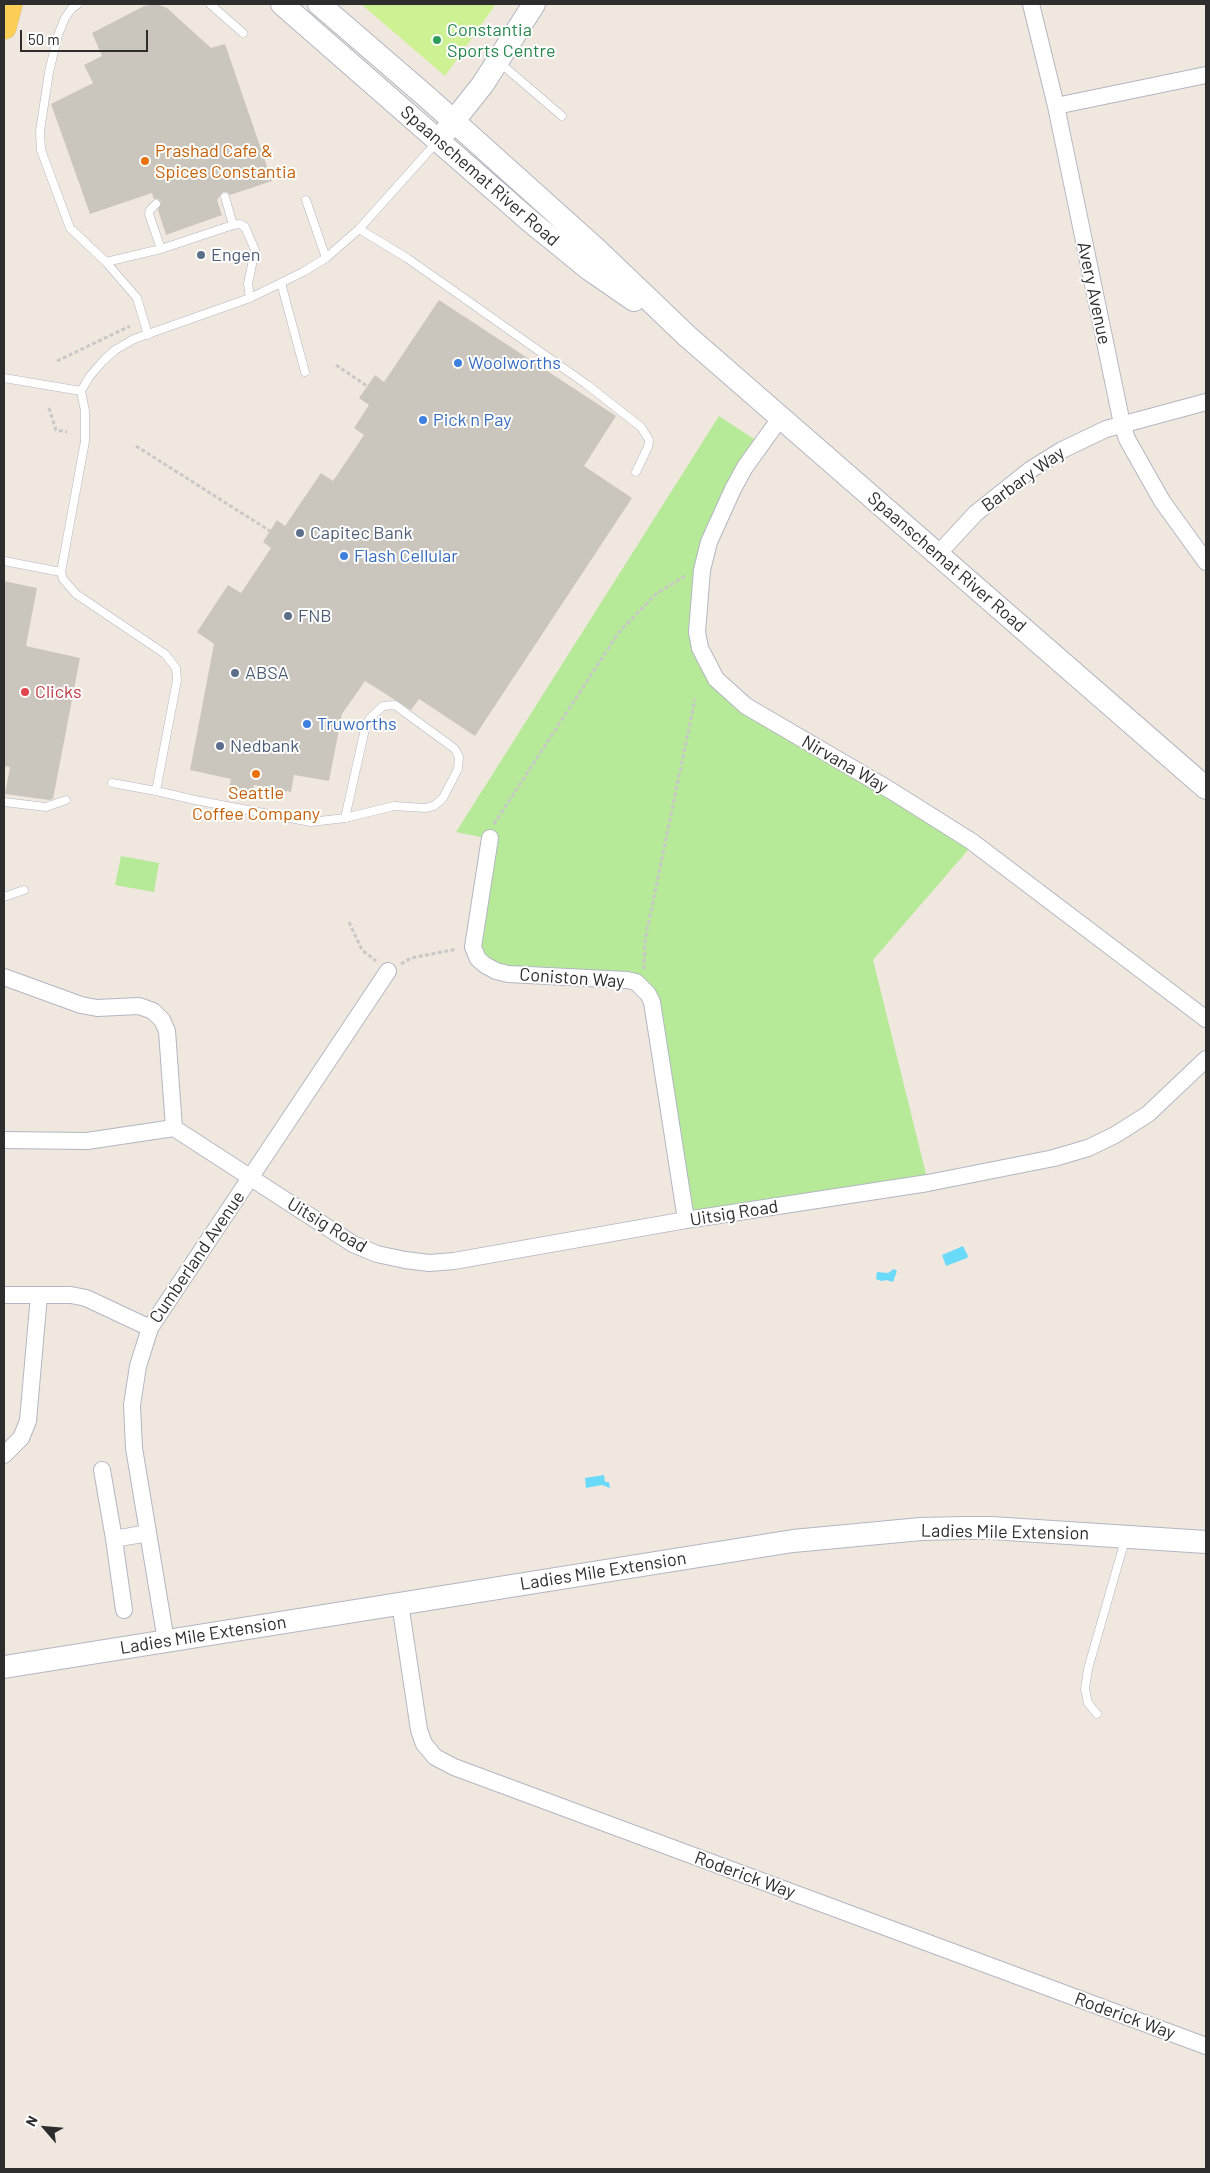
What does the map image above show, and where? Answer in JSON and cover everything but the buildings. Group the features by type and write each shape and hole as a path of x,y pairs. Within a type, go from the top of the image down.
{"main road":[{"path":"4,27 10,4"},
{"name":"Spaanschemat River Road","path":"282,4 530,221 589,269 687,336"},
{"name":"Spaanschemat River Road","path":"318,4 454,121 596,248 687,336 1206,788"},
{"path":"438,140 499,61 534,4"},
{"name":"Ladies Mile Extension","path":"4,1667 793,1541 860,1534 922,1529 991,1528 1206,1542"}],"street":[{"name":"Avery Avenue","path":"1031,4 1056,106 1122,424 1127,439 1162,501 1206,562"},
{"path":"1056,106 1206,75"},
{"name":"Barbary Way","path":"938,554 976,513 1030,470 1088,437 1122,424 1206,402"},
{"name":"Nirvana Way","path":"781,417 745,467 733,489 709,542 702,570 697,632 700,648 716,679 728,692 771,722 890,790 971,841 1206,1019"},
{"path":"473,947 490,838"},
{"name":"Coniston Way","path":"473,947 478,958 485,966 508,974 627,980 643,987 652,1002 686,1220"},
{"name":"Cumberland Avenue","path":"166,1641 134,1448 132,1405 138,1366 150,1328 388,971"},
{"path":"4,976 81,1005 97,1008 139,1006 153,1011 162,1020 168,1031 174,1128 86,1141 4,1140"},
{"name":"Uitsig Road","path":"174,1128 353,1244 377,1254 429,1263 454,1261 686,1220 928,1183 1054,1158 1088,1148 1115,1135 1148,1114 1206,1059"},
{"path":"4,1294 71,1295 86,1298 150,1328"},
{"path":"4,1455 21,1438 28,1421 39,1295"},
{"path":"102,1470 124,1610"},
{"path":"114,1539 148,1532"},
{"name":"Roderick Way","path":"400,1603 419,1730 424,1744 435,1758 454,1767 1206,2046"}],"lane":[{"path":"78,4 72,8 65,18 58,35 49,72 39,140 70,228 106,262 137,298 148,335"},
{"path":"210,4 243,33"},
{"path":"499,61 562,116"},
{"path":"156,791 177,680 176,668 165,654 76,594 62,579 61,572 85,441 86,424 82,391 90,376 115,350 134,339 250,298 281,284 326,258 359,229 438,140"},
{"path":"225,197 233,225"},
{"path":"306,200 326,258"},
{"path":"156,204 149,214 162,249"},
{"path":"106,262 162,249 240,224 245,227 255,250 248,284 250,298"},
{"path":"359,229 407,258 586,384 641,427 649,440 648,447 636,472"},
{"path":"281,284 306,372"},
{"path":"4,378 82,391"},
{"path":"4,560 61,572"},
{"path":"112,784 311,822 345,818 394,806 425,808 434,806 443,798 458,768 460,757 455,749 395,705 383,706 370,718 365,729 345,818"},
{"path":"4,802 46,807 66,800"},
{"path":"4,897 24,890"},
{"path":"1097,1714 1088,1703 1085,1689 1088,1669 1126,1536"}],"path":[{"path":"58,360 130,326"},
{"path":"336,365 367,386"},
{"path":"49,408 56,430 67,432"},
{"path":"136,446 270,531"},
{"path":"490,838 491,829 504,808 618,632 656,594 682,577 702,570"},
{"path":"643,987 645,940 695,699"},
{"path":"349,922 362,950"},
{"path":"388,971 411,958 473,947"}],"green space":[{"name":"Constantia Sports Centre","path":"361,4 496,4 445,76"},
{"path":"719,416 760,443 709,553 700,638 719,679 975,842 873,960 927,1178 686,1220 643,987 508,974 478,959 490,839 456,832"},
{"path":"121,856 159,863 154,892 115,885"}],"water":[{"path":"963,1246 968,1256 967,1258 946,1266 942,1255"},
{"path":"894,1269 897,1271 893,1282 876,1279 877,1272 888,1273"},
{"path":"604,1475 605,1482 609,1482 610,1488 602,1485 586,1488 585,1478"}],"place":[{"name":"Constantia Sports Centre","path":"437,40"},
{"name":"Prashad Cafe & Spices Constantia","path":"145,161"},
{"name":"Engen","path":"201,255"},
{"name":"Woolworths","path":"458,363"},
{"name":"Pick n Pay","path":"423,420"},
{"name":"Capitec Bank","path":"300,533"},
{"name":"Flash Cellular","path":"344,556"},
{"name":"FNB","path":"288,616"},
{"name":"ABSA","path":"235,673"},
{"name":"Clicks","path":"25,692"},
{"name":"Truworths","path":"307,724"},
{"name":"Nedbank","path":"220,746"},
{"name":"Seattle Coffee Company","path":"256,774"}]}
